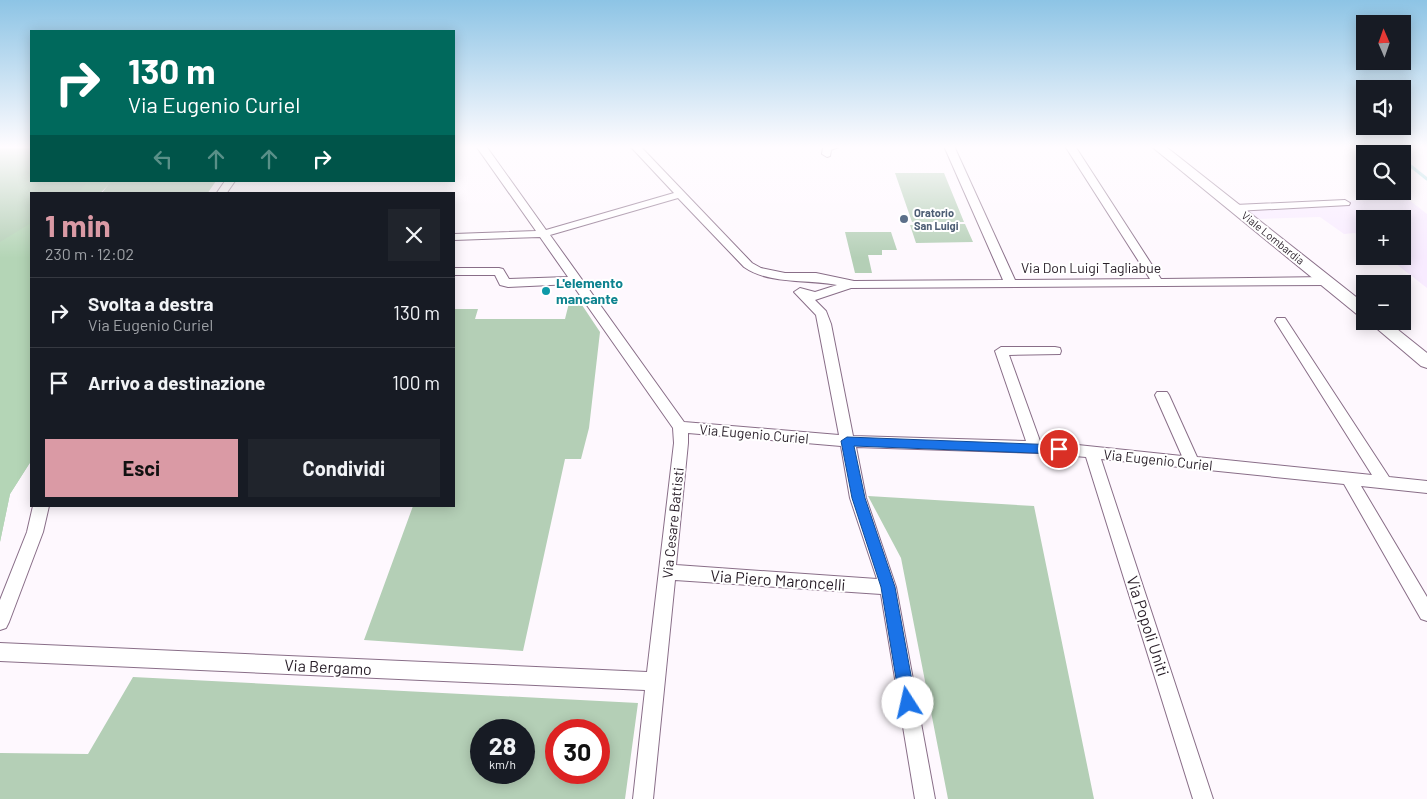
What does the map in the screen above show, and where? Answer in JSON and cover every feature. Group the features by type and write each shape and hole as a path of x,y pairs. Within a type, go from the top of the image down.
{"street":[{"path":"507,183 680,427"},
{"path":"670,183 753,268 770,274 802,278 810,276 825,288"},
{"path":"966,183 1011,284"},
{"path":"1094,183 1158,283"},
{"name":"Viale Lombardia","path":"1204,183 1356,305"},
{"path":"455,237 543,234 680,194"},
{"path":"1235,208 1345,203"},
{"path":"455,272 499,271 504,282 508,283 575,280"},
{"path":"802,278 798,280 796,286 822,314 826,324 858,498 888,587 925,799"},
{"name":"Via Don Luigi Tagliabue","path":"825,288 854,285 1327,281"},
{"path":"802,294 815,296 825,288"},
{"path":"822,314 825,288"},
{"path":"1281,322 1385,483"},
{"path":"1387,330 1427,362"},
{"path":"1035,447 1001,351 1055,350"},
{"path":"1162,395 1193,464"},
{"name":"Via Eugenio Curiel","path":"680,427 847,441 1035,447 1427,487"},
{"name":"Via Cesare Battisti","path":"643,799 681,443 680,427"},
{"name":"Via Popoli Uniti","path":"1092,453 1203,799"},
{"path":"1349,480 1427,614"},
{"path":"0,622 35,532 41,507"},
{"name":"Via Piero Maroncelli","path":"667,572 888,587"},
{"name":"Via Bergamo","path":"0,652 656,681"}],"shaded area":[{"path":"1409,200 1427,214 1427,288 1398,265 1411,265 1411,210 1356,210 1356,234 1344,234 1320,217 1257,219 1238,204"}],"green space":[{"path":"0,183 214,183 208,192 103,192 109,184 101,192 30,192 30,463 10,494 0,542"},
{"path":"86,183 110,183 101,192 79,192"},
{"path":"899,183 948,183 964,222 912,222"},
{"path":"30,224 30,463 10,494 0,542 0,242"},
{"path":"965,224 973,242 916,243 910,225"},
{"path":"845,232 891,232 897,250 882,250 882,255 868,255 872,273 855,273"},
{"path":"576,296 600,332 589,428 581,459 565,459 523,651 364,640 413,507 455,507 455,309 478,309 475,319 565,319 570,299"},
{"path":"868,496 1034,506 1094,799 948,799 901,558"},
{"path":"133,677 638,703 625,799 0,799 0,753 88,754"}],"place":[{"name":"Oratorio San Luigi","path":"904,219"},
{"name":"L'elemento mancante","path":"546,291"}],"route":[{"path":"908,703 888,587 858,498 847,441 1059,449"}]}
